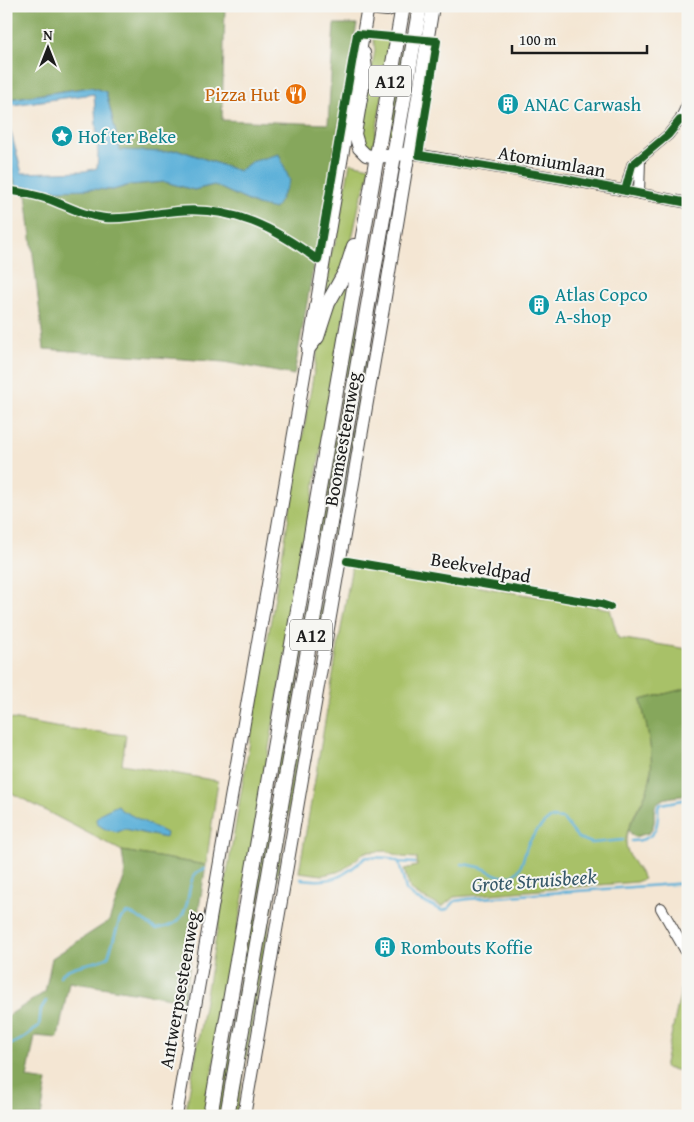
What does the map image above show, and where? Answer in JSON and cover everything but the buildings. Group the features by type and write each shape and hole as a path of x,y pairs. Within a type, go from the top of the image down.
{"highway":[{"name":"A12","path":"210,1116 403,6"},
{"name":"A12","path":"227,1116 420,6"},
{"path":"309,347 317,338 328,303 346,271 356,240 363,234"}],"main road":[{"path":"309,347 367,7 388,10 400,6"},
{"name":"Boomsesteenweg","path":"244,1116 434,6"},
{"path":"362,40 366,70 355,134 362,152 366,155 377,157"},
{"name":"Atomiumlaan","path":"377,157 409,153"},
{"name":"Antwerpsesteenweg","path":"176,1116 309,347"}],"street":[{"path":"625,191 632,165 684,121 688,104"},
{"name":"Atomiumlaan","path":"409,153 688,202"},
{"path":"639,194 640,159"},
{"path":"661,908 688,956"}],"green space":[{"path":"6,6 225,7 222,120 328,124 334,24 357,24 294,375 224,362 44,349 26,194 6,184 6,147 16,186 113,190 130,185 165,182 194,190 214,185 257,205 251,162 239,171 179,150 163,152 120,150 106,92 91,87 6,101"},
{"path":"373,38 392,39 373,150 364,143 361,131 375,50"},
{"path":"402,44 408,44 393,136 386,134"},
{"path":"350,163 370,167 367,182 360,200 348,259 321,308 329,258 336,241"},
{"path":"397,167 400,167 236,1116 232,1116"},
{"path":"353,265 205,1116 185,1116 321,331"},
{"path":"354,323 360,325 222,1116 216,1116"},
{"path":"352,565 610,609 618,638 688,649 688,688 641,700 651,752 651,774 646,792 630,824 626,841 628,853 644,879 636,882 454,897 442,907 410,889 404,869 417,866 417,858 402,857 387,851 365,852 344,869 337,872 323,875 299,872"},
{"path":"688,688 688,795 664,799 657,803 652,829 649,833 634,837 628,830 645,796 651,774 650,742 641,700"},
{"path":"6,718 55,727 126,735 122,764 218,781 206,865 122,851 6,790"},
{"path":"122,851 206,865 184,1000 69,982 58,1038 35,1036 27,1078 47,1081 41,1116 6,1116 6,1017 45,992 52,958 109,921 125,875"},
{"path":"688,959 688,1072 664,1068"}],"water":[{"path":"91,87 106,92 120,150 163,152 179,150 239,171 251,162 279,154 290,181 275,209 257,205 214,185 194,190 165,182 130,185 113,190 57,190 16,186 6,147 6,114 22,173 85,171 97,168 98,154 94,94 12,105 6,109 6,101"},
{"path":"118,805 121,810 166,833 165,838 125,829 118,832 105,829 97,824 96,819 103,812"}],"waterway":[{"path":"631,841 645,839 654,832 658,807 661,804 688,799"},
{"path":"462,864 480,867 500,876 514,874 521,866 531,838 550,818 563,819 578,838 592,843 623,840"},
{"name":"Grote Struisbeek","path":"301,879 329,879 350,870 366,857 389,858 399,862 406,890 415,898 443,911 449,908 455,901 468,899 688,883"},
{"path":"399,862 415,863"},
{"name":"Grote Struisbeek","path":"60,976 76,966 96,962 108,957 120,919 127,913 156,929 169,926 179,919 184,912 193,878 197,872 205,869"},
{"name":"Grote Struisbeek","path":"6,1047 22,1039 39,1026 41,1009 46,1001"}],"cycle path":[{"path":"6,190 51,200 84,213 105,218 123,218 197,210 235,216 269,229 286,238 318,260 357,34 437,41 419,155 565,179 688,203"},
{"path":"625,191 632,165 668,135 680,120 688,122"},
{"name":"Beekveldpad","path":"347,561 610,607"}],"place":[{"name":"Pizza Hut","path":"296,94"},
{"name":"ANAC Carwash","path":"508,104"},
{"name":"Hof ter Beke","path":"62,136"},
{"name":"Atlas Copco A-shop","path":"539,305"},
{"name":"Rombouts Koffie","path":"385,947"}]}
